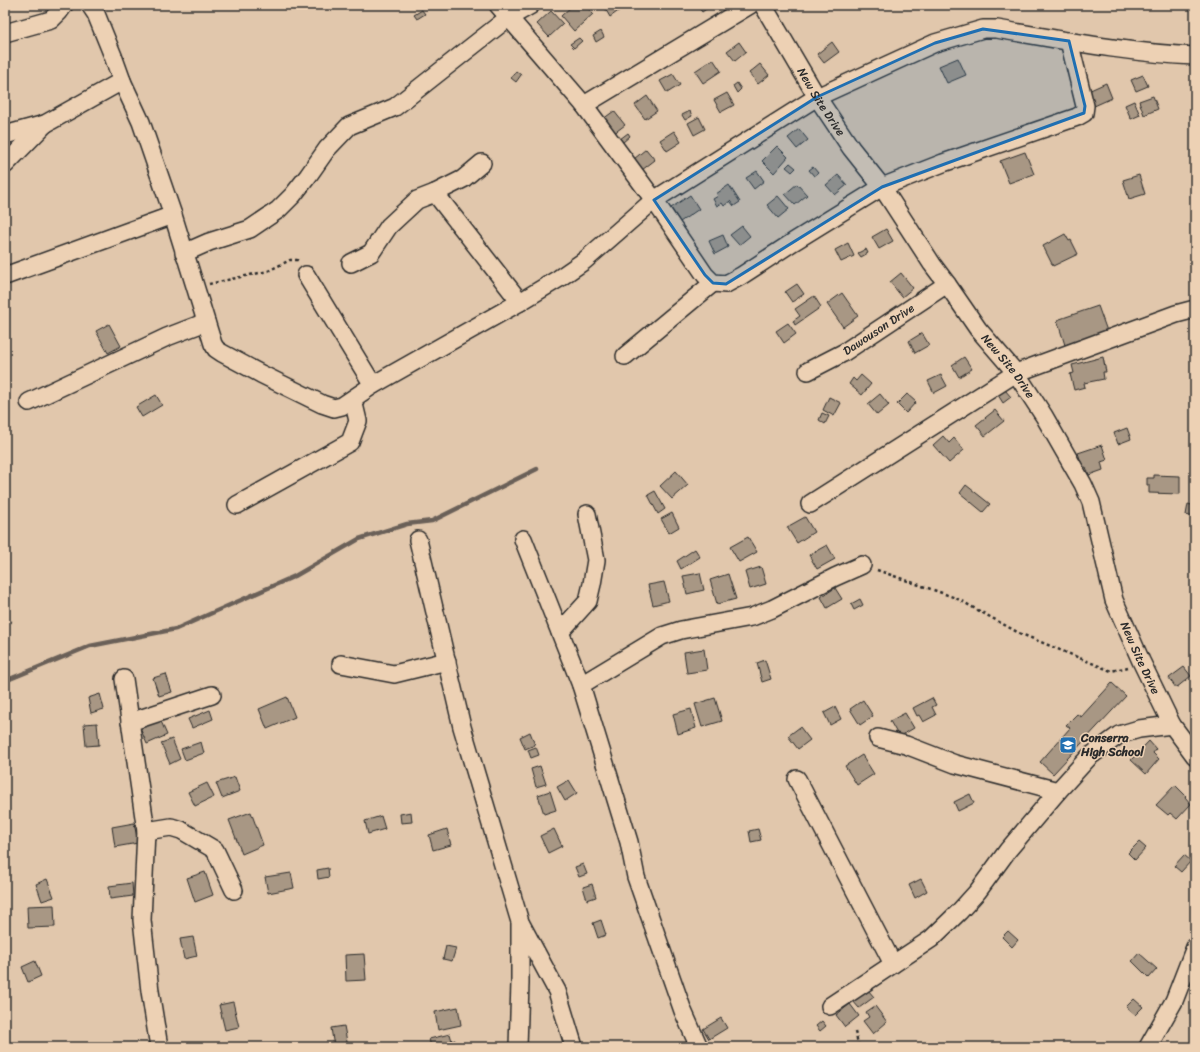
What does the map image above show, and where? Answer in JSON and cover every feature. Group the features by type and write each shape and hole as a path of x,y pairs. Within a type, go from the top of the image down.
{"street":[{"path":"5,33 51,20 64,5"},
{"path":"90,5 96,14 114,56 122,81 141,122 173,215 213,344 216,349 222,354 261,374 322,404 334,408 342,406 353,400 373,385 558,279 584,261 654,200 817,97 935,43 983,29 997,29 1070,41 1176,55 1195,56"},
{"path":"184,253 209,242 250,228 278,210 293,195 327,149 349,126 395,107 504,11 531,5"},
{"path":"584,105 750,5"},
{"name":"New Site Drive","path":"763,5 817,97 851,148 882,187 932,264 978,329 1016,372 1044,416 1083,484 1091,502 1114,600 1141,661 1172,725 1195,756"},
{"path":"504,11 584,105 654,200 705,275 713,282 726,284 882,187 943,163 1077,117 1084,113 1085,106 1070,41"},
{"path":"5,135 45,124 122,81"},
{"path":"5,165 45,124"},
{"path":"351,263 371,254 389,226 417,200 463,179 482,163"},
{"path":"435,193 520,302"},
{"path":"5,276 173,215"},
{"path":"306,275 373,385"},
{"path":"625,356 713,282"},
{"name":"Dawouson Drive","path":"808,371 843,353 947,284"},
{"path":"810,504 1016,372 1176,314 1195,309"},
{"path":"29,402 167,337 206,322"},
{"path":"237,505 350,442 358,421 353,400"},
{"path":"560,632 588,601 592,584 596,560 587,514"},
{"path":"523,539 581,685 629,842 636,877 683,1011 699,1047"},
{"path":"418,540 462,727 520,922 557,991 574,1047"},
{"path":"581,685 662,636 681,630 752,617 772,609 862,565"},
{"path":"340,664 394,674 447,661"},
{"path":"124,679 146,831 142,920 150,990 159,1047"},
{"path":"130,722 212,696"},
{"path":"830,1006 931,939 978,891 1008,850 1058,791 1089,758 1119,735 1139,729 1172,725"},
{"path":"878,738 906,745 955,764 1058,791"},
{"path":"797,779 894,964"},
{"path":"146,831 171,827 176,828 215,850 234,890"},
{"path":"518,1047 520,922"},
{"path":"1148,1047 1174,1001 1195,947"}],"path":[{"path":"195,288 268,271 290,260 297,260 302,264 306,275"},
{"path":"862,565 956,598 1019,633 1111,671 1127,668 1141,661"},
{"path":"5,621 12,622"},
{"path":"855,1032 859,1047"}],"highlighted area":[{"path":"983,29 1069,41 1085,106 1084,113 882,187 726,284 713,283 705,275 654,200 817,97 935,43"}],"building":[{"path":"573,5 585,5 593,14 574,31 561,16"},
{"path":"603,5 623,5 624,7 610,17"},
{"path":"697,5 712,5 702,12"},
{"path":"422,10 425,14 417,19 414,15"},
{"path":"551,11 563,24 549,37 537,24"},
{"path":"601,31 604,37 596,42 593,36"},
{"path":"579,38 582,41 574,48 570,44"},
{"path":"739,42 746,52 735,61 727,51"},
{"path":"832,42 839,52 824,63 817,54"},
{"path":"958,58 966,75 947,83 939,66"},
{"path":"713,59 721,71 703,83 695,71"},
{"path":"760,64 769,75 758,84 749,73"},
{"path":"516,71 521,75 516,82 511,78"},
{"path":"673,74 680,85 667,93 660,81"},
{"path":"1143,75 1148,86 1136,91 1131,80"},
{"path":"737,83 741,89 737,93 733,86"},
{"path":"1106,83 1112,98 1092,107 1086,92"},
{"path":"727,93 734,105 721,112 714,100"},
{"path":"647,96 657,111 645,119 635,105"},
{"path":"1153,96 1158,109 1144,115 1139,101"},
{"path":"1134,101 1140,115 1131,119 1125,105"},
{"path":"614,111 625,125 613,134 603,119"},
{"path":"690,111 692,116 685,120 682,115"},
{"path":"699,117 705,129 694,135 688,123"},
{"path":"799,129 808,140 797,149 788,138"},
{"path":"674,131 681,142 667,151 660,140"},
{"path":"628,133 630,136 622,143 620,139"},
{"path":"777,146 788,157 774,173 762,161"},
{"path":"646,149 655,160 642,170 634,159"},
{"path":"1025,152 1034,174 1009,183 1000,161"},
{"path":"790,163 796,168 792,172 786,167"},
{"path":"813,167 818,173 814,176 809,170"},
{"path":"757,171 764,181 754,189 746,178"},
{"path":"838,175 847,185 835,195 826,185"},
{"path":"1139,175 1145,194 1129,199 1123,180"},
{"path":"797,184 807,195 795,205 785,194"},
{"path":"729,185 740,202 734,206 730,201 724,206 722,203 717,206 713,199 718,196 716,194"},
{"path":"690,195 699,209 680,222 671,208"},
{"path":"778,196 789,209 778,218 767,205"},
{"path":"742,226 750,236 739,245 730,235"},
{"path":"886,229 893,241 879,249 872,237"},
{"path":"1065,234 1069,241 1071,240 1078,254 1053,266 1043,246"},
{"path":"723,235 728,247 715,254 709,241"},
{"path":"848,243 854,256 841,262 835,250"},
{"path":"866,249 868,253 861,257 858,253"},
{"path":"901,273 913,288 902,297 890,282"},
{"path":"797,284 804,294 792,302 785,292"},
{"path":"842,293 858,316 843,327 827,304"},
{"path":"814,296 821,307 795,325 793,321 800,316 795,309"},
{"path":"1098,306 1107,331 1065,345 1057,320"},
{"path":"788,323 796,334 784,343 776,331"},
{"path":"109,324 121,346 108,353 96,331"},
{"path":"922,333 929,345 915,353 909,341"},
{"path":"964,357 972,369 959,377 952,365"},
{"path":"1103,357 1106,372 1103,372 1104,379 1084,383 1085,387 1074,390 1070,374 1074,373 1072,365"},
{"path":"861,375 871,384 862,395 849,384 853,378 856,381"},
{"path":"941,375 947,386 934,393 928,381"},
{"path":"1005,390 1011,397 1003,403 998,395"},
{"path":"880,394 889,405 877,415 868,404"},
{"path":"907,394 916,402 906,413 897,404"},
{"path":"156,395 162,405 142,417 136,407"},
{"path":"829,397 841,403 834,416 823,410"},
{"path":"995,410 1004,421 985,436 976,425"},
{"path":"822,413 829,416 825,424 819,420"},
{"path":"1127,428 1131,439 1118,444 1114,433"},
{"path":"943,436 949,443 954,438 964,450 949,463 933,445"},
{"path":"1102,445 1107,460 1101,462 1103,470 1089,475 1086,467 1083,468 1078,453"},
{"path":"676,471 688,485 672,499 660,486"},
{"path":"1154,475 1180,476 1180,494 1149,493 1147,478 1154,478"},
{"path":"966,485 990,504 983,512 960,493"},
{"path":"655,491 665,509 658,514 648,495"},
{"path":"1188,504 1195,506 1194,517 1186,515"},
{"path":"672,513 679,527 669,533 661,519"},
{"path":"805,517 814,532 797,543 787,527"},
{"path":"748,537 757,552 739,562 730,547"},
{"path":"827,545 835,559 817,569 809,555"},
{"path":"695,549 700,557 681,569 677,561"},
{"path":"761,567 766,584 750,589 745,572"},
{"path":"700,573 704,590 687,594 683,576"},
{"path":"728,574 736,599 717,604 710,580"},
{"path":"664,582 669,601 653,605 648,585"},
{"path":"835,588 842,599 827,608 821,597"},
{"path":"860,599 863,605 854,610 851,604"},
{"path":"704,649 707,670 687,673 684,652"},
{"path":"765,660 771,679 762,682 757,663"},
{"path":"1184,667 1191,676 1176,688 1169,678"},
{"path":"166,674 172,692 159,696 153,678"},
{"name":"Conserra High School","path":"1112,683 1126,696 1053,774 1040,762 1070,728 1066,725 1077,714 1081,717"},
{"path":"100,694 104,709 91,713 88,698"},
{"path":"287,697 295,717 267,729 259,709"},
{"path":"715,698 722,721 702,727 695,704"},
{"path":"932,698 936,705 932,707 936,715 923,722 919,715 917,716 913,708"},
{"path":"863,700 873,716 860,725 850,709"},
{"path":"835,707 841,719 830,725 824,713"},
{"path":"691,709 696,728 678,734 673,714"},
{"path":"210,710 213,719 192,728 188,719"},
{"path":"905,713 914,728 899,737 890,721"},
{"path":"160,719 167,735 147,744 140,728"},
{"path":"97,723 99,745 86,746 84,724"},
{"path":"800,727 810,740 798,749 788,736"},
{"path":"530,732 535,745 525,749 520,737"},
{"path":"172,739 180,759 170,764 161,743"},
{"path":"1149,741 1156,749 1153,753 1159,759 1146,774 1131,760"},
{"path":"201,742 204,753 185,760 181,749"},
{"path":"536,747 539,755 531,758 528,750"},
{"path":"862,755 874,774 857,785 845,766"},
{"path":"540,766 546,784 536,787 531,769"},
{"path":"235,777 240,791 222,798 216,783"},
{"path":"569,780 577,793 565,801 557,787"},
{"path":"207,783 214,797 195,806 188,792"},
{"path":"1175,785 1186,796 1185,797 1191,804 1177,819 1170,813 1168,815 1156,805"},
{"path":"550,791 556,810 544,814 538,795"},
{"path":"970,794 974,803 958,811 954,802"},
{"path":"251,812 263,845 242,854 229,820"},
{"path":"411,812 412,822 401,823 400,814"},
{"path":"381,816 385,829 368,834 365,821"},
{"path":"134,823 138,843 115,847 112,827"},
{"path":"447,829 451,845 433,850 429,835"},
{"path":"554,829 562,846 548,853 540,836"},
{"path":"758,829 761,840 751,842 749,831"},
{"path":"1139,842 1146,848 1135,860 1128,853"},
{"path":"1184,855 1191,861 1181,872 1174,866"},
{"path":"583,864 587,874 579,877 575,867"},
{"path":"328,868 329,877 318,879 317,870"},
{"path":"205,872 213,895 195,902 187,878"},
{"path":"291,873 294,888 268,893 265,877"},
{"path":"47,879 54,897 42,901 36,884"},
{"path":"921,879 927,891 915,898 909,885"},
{"path":"132,883 133,896 110,899 109,886"},
{"path":"592,884 596,897 587,900 583,887"},
{"path":"54,905 55,927 28,928 27,906"},
{"path":"601,920 606,935 598,938 593,923"},
{"path":"1008,931 1018,940 1012,947 1002,937"},
{"path":"193,937 197,956 184,959 180,939"},
{"path":"446,946 456,948 452,961 443,959"},
{"path":"1139,953 1157,969 1149,978 1132,961"},
{"path":"364,954 366,980 346,981 345,955"},
{"path":"8,960 11,970 5,972 5,961"},
{"path":"35,961 41,976 28,982 22,967"},
{"path":"868,990 874,997 859,1008 853,1001"},
{"path":"1134,999 1143,1007 1135,1015 1126,1007"},
{"path":"233,1002 239,1027 225,1030 219,1005"},
{"path":"850,1004 859,1016 845,1027 836,1015"},
{"path":"875,1006 887,1022 873,1034 863,1021 869,1017 866,1012"},
{"path":"458,1007 461,1025 438,1030 435,1012"},
{"path":"721,1018 727,1028 709,1039 703,1029"},
{"path":"822,1021 826,1026 820,1031 816,1026"},
{"path":"344,1026 348,1047 334,1047 331,1028"},
{"path":"450,1034 452,1041 455,1040 456,1047 431,1047 429,1039"}],"waterway":[{"path":"5,681 90,646 176,629 295,576 359,539 407,524 432,521 537,469"}],"place":[{"name":"Conserra High School","path":"1068,745"}]}
